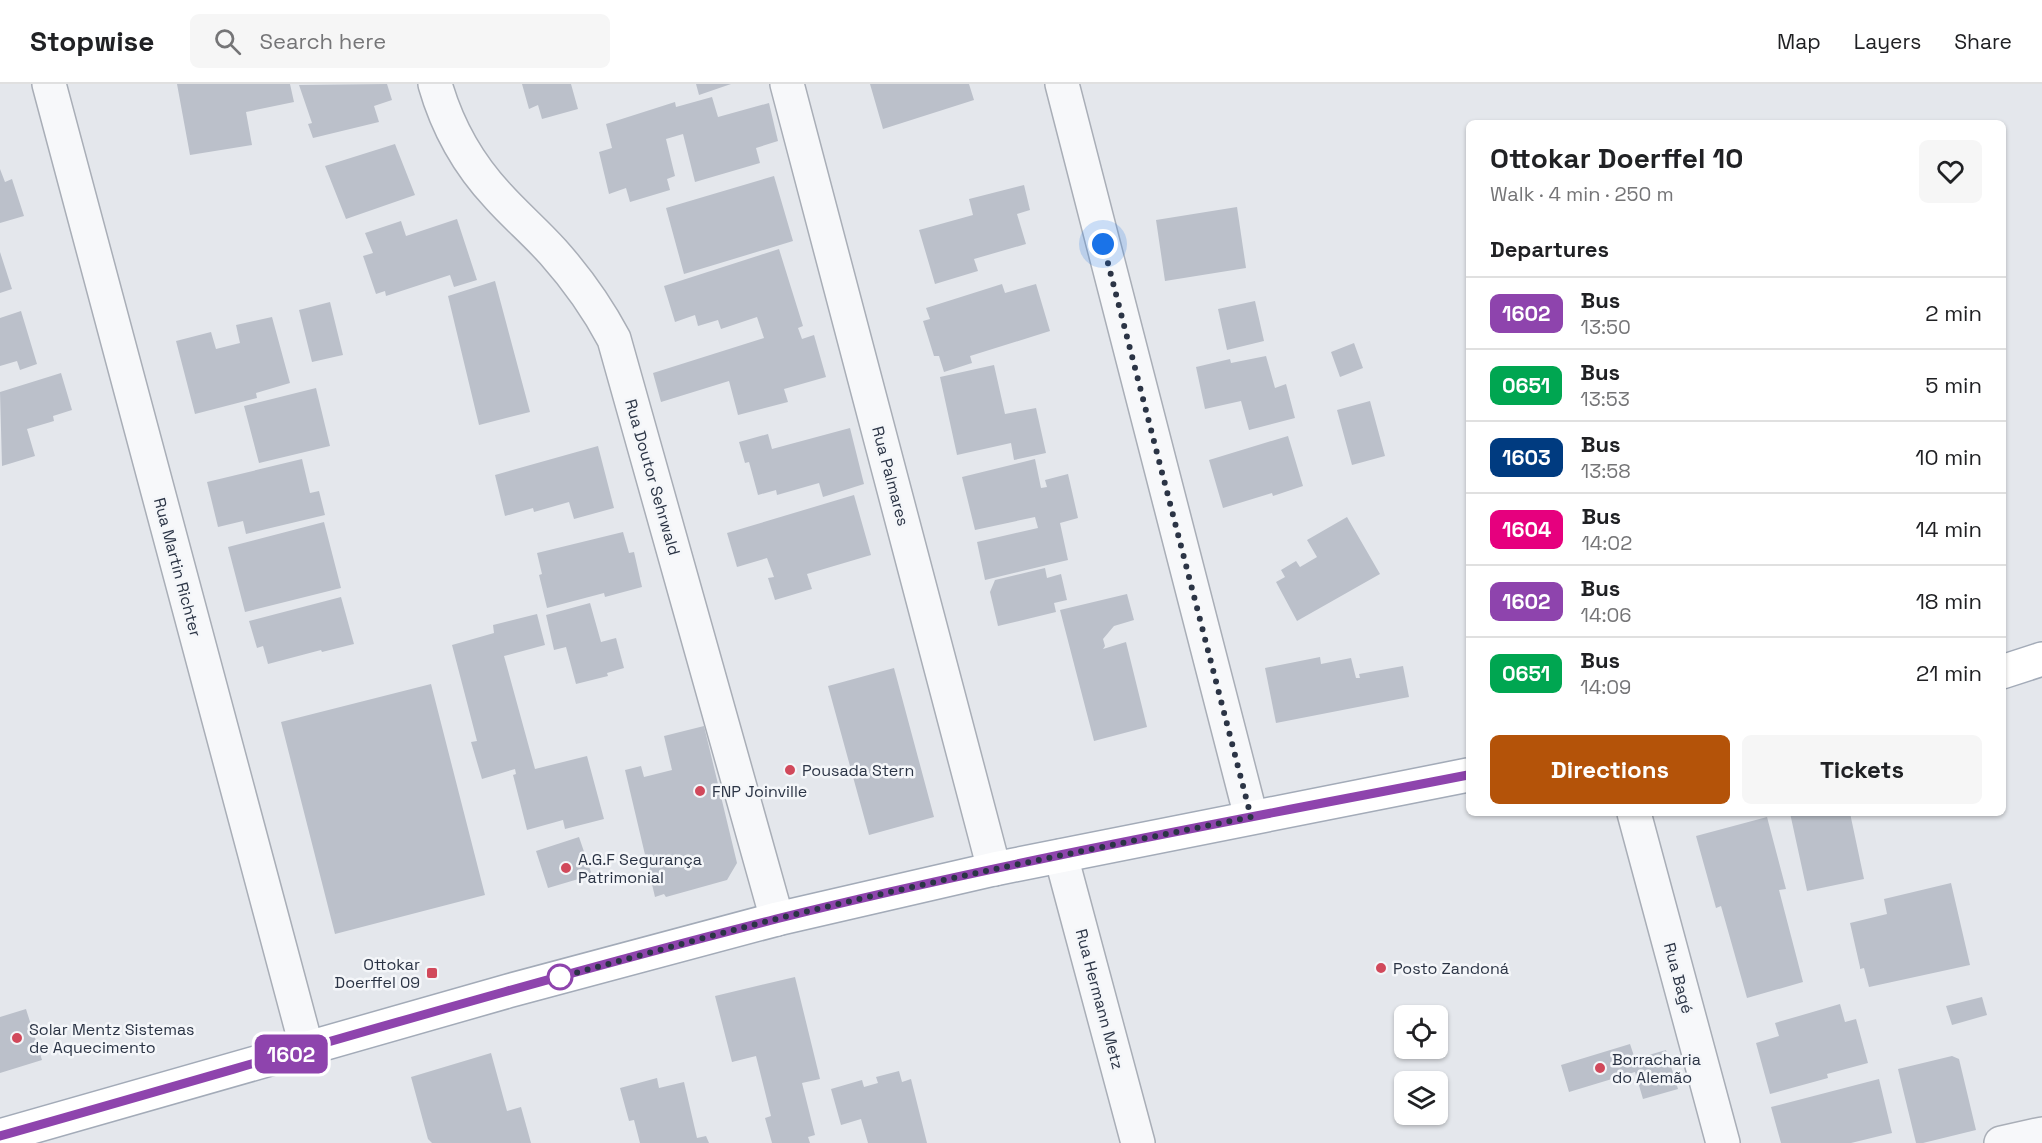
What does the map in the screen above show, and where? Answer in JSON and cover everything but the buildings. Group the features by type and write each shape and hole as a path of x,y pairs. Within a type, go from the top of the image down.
{"main road":[{"path":"2006,671 2042,659"},
{"path":"0,1136 508,991 777,919 994,869 1466,775"}],"street":[{"name":"Rua Martin Richter","path":"49,84 307,1049"},
{"name":"Rua Doutor Sehrwald","path":"435,84 455,135 472,164 498,196 542,240 579,283 595,305 614,339 777,919"},
{"name":"Rua Palmares","path":"787,84 994,869"},
{"path":"1062,84 1251,817"},
{"name":"Rua Bagé","path":"1635,816 1723,1143"},
{"name":"Rua Hermann Metz","path":"1061,856 1138,1143"},
{"path":"2001,1143 2042,1134"}],"bus line":[{"name":"1602","path":"0,1136 508,991 777,919 994,869 1466,775"}],"place":[{"name":"Pousada Stern","path":"790,770"},
{"name":"FNP Joinville","path":"700,791"},
{"name":"A.G.F Segurança Patrimonial","path":"566,868"},
{"name":"Posto Zandoná","path":"1381,968"},
{"name":"Ottokar Doerffel 09","path":"432,973"},
{"name":"Solar Mentz Sistemas de Aquecimento","path":"17,1038"},
{"name":"Borracharia do Alemão","path":"1600,1068"}],"route":[{"path":"560,977 553,979 777,919 994,869 1251,817 1103,244"}]}
